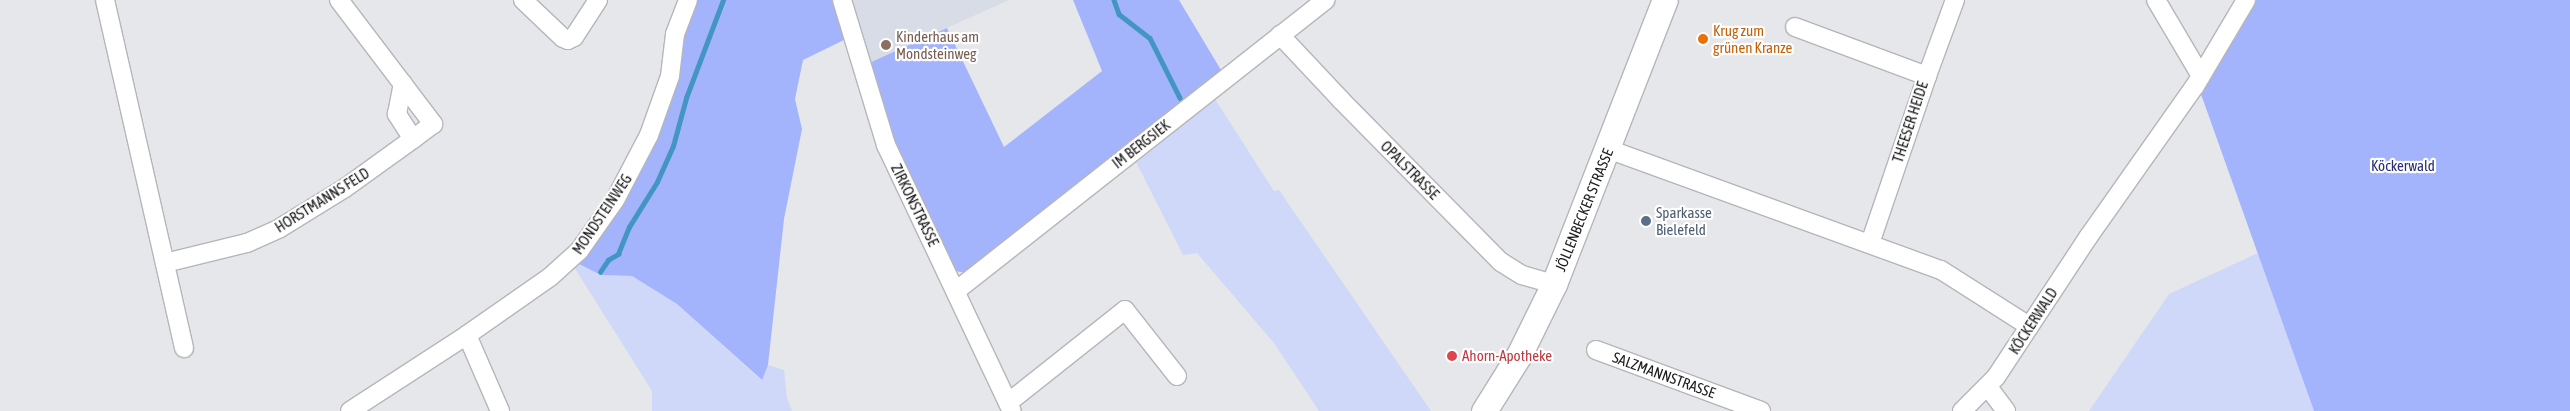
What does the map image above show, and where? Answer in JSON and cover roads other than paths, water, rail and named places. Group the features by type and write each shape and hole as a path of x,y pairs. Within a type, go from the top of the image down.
{"main road":[{"name":"JÖLLENBECKER STRASSE","path":"1484,411 1519,355 1554,284 1665,0"}],"street":[{"path":"105,0 184,348"},
{"path":"523,0 563,38 568,40 574,37 598,0"},
{"name":"MONDSTEINWEG","path":"350,411 467,334 572,259 614,200 653,125 670,76 674,34 688,0"},
{"name":"ZIRKONSTRASSE","path":"842,0 886,145 1010,407 1125,310 1177,376"},
{"name":"IM BERGSIEK","path":"956,290 1326,0"},
{"path":"1927,76 1956,0"},
{"path":"2156,0 2201,76"},
{"name":"KÖCKERWALD","path":"1962,411 1988,388 2201,76 2246,0"},
{"path":"344,2 403,84 397,114 413,139"},
{"name":"THEESER HEIDE","path":"1794,27 1927,76 1870,243"},
{"name":"OPALSTRASSE","path":"1280,35 1340,99 1501,262 1522,275 1554,284"},
{"name":"HORSTMANNS FELD","path":"165,263 247,243 280,228 345,188 433,124 403,84"},
{"path":"1608,149 1870,243 1949,274 2029,326"},
{"path":"467,334 500,411"},
{"name":"SALZMANNSTRASSE","path":"1596,350 1761,411"},
{"path":"1988,388 2006,411"}],"waterway":[{"path":"600,272 608,260 618,254 629,227 657,182 673,146 686,98 723,0"},
{"path":"1114,0 1119,14 1150,38 1180,98"}],"place":[{"name":"Krug zum grünen Kranze","path":"1703,39"},
{"name":"Kinderhaus am Mondsteinweg","path":"886,45"},
{"name":"Sparkasse Bielefeld","path":"1646,221"},
{"name":"Ahorn-Apotheke","path":"1452,356"}],"park label":[{"name":"Köckerwald","path":"2403,166"}]}
